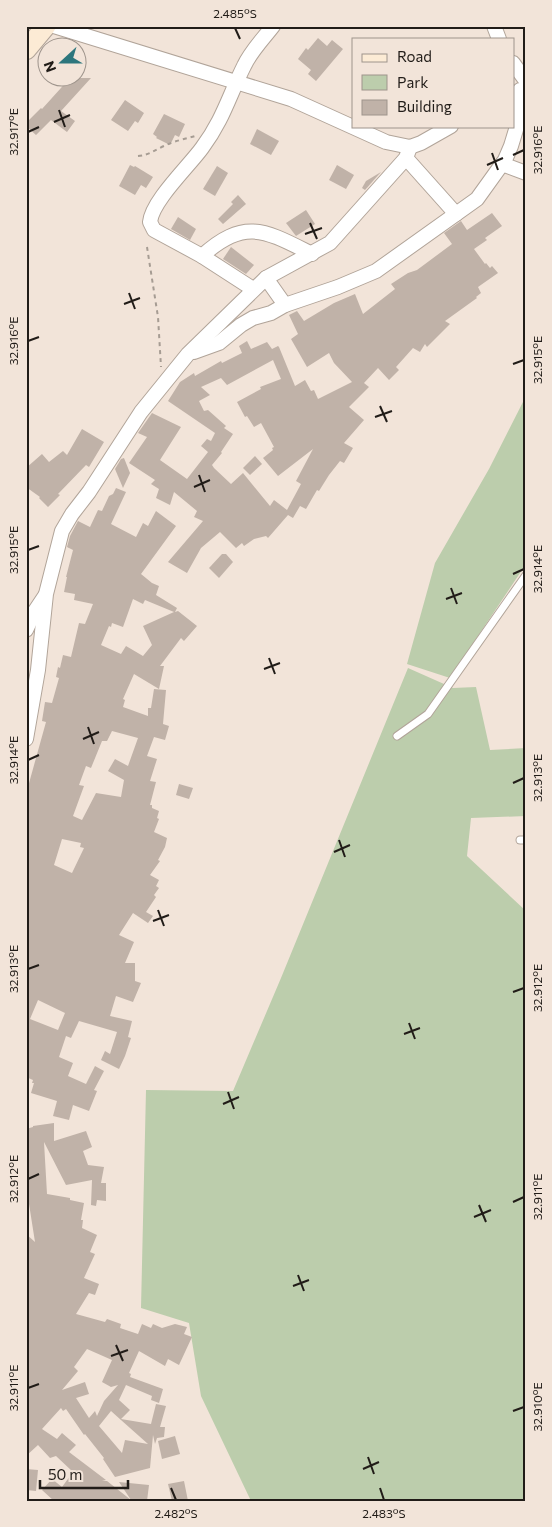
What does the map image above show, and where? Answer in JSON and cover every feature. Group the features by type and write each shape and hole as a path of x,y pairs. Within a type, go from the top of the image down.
{"main road":[{"path":"26,50 46,26"}],"street":[{"path":"54,26 291,99 352,127"},
{"path":"253,289 202,256 154,230 150,222 150,216 220,122 250,56 273,26"},
{"path":"494,26 499,38"},
{"path":"188,354 220,342 241,324 253,318 271,313 285,305 338,288 376,271 477,199 502,164 511,146 518,124 521,88 514,66"},
{"path":"355,128 408,153 456,214"},
{"path":"26,739 38,670 46,594 62,531 140,412 188,354 253,289 266,278 312,254 330,242 408,153 447,128"},
{"path":"502,164 526,173"},
{"path":"202,256 227,237 252,231 283,240 312,254"},
{"path":"266,278 285,305"},
{"path":"26,630 46,594"}],"lane":[{"path":"396,736 428,714 526,575"}],"path":[{"path":"138,156 151,154 165,145 180,140 212,133"},
{"path":"147,247 158,318 162,384"}],"green space":[{"path":"526,396 526,564 450,678 407,664 435,563 489,469"},
{"path":"408,668 453,688 476,687 490,750 526,748 526,816 471,818 467,856 526,911 526,1501 251,1501 201,1396 189,1323 141,1308 146,1090 233,1091"}],"building":[{"path":"318,38 327,46 332,40 343,49 316,81 308,74 311,70 298,59 306,48 308,50"},
{"path":"61,88 82,88 61,111 75,121 67,132 51,120 36,135 26,126 26,123"},
{"path":"125,100 144,113 138,123 135,121 128,131 111,120"},
{"path":"164,114 185,124 179,137 175,135 170,145 156,138 153,134"},
{"path":"257,129 279,141 271,155 250,144"},
{"path":"130,165 153,177 146,188 141,185 135,195 119,186"},
{"path":"337,165 354,175 346,189 329,180"},
{"path":"217,166 228,173 215,196 203,189"},
{"path":"381,172 365,190 362,188 366,181"},
{"path":"238,195 246,204 223,224 218,219 233,204 231,202"},
{"path":"306,210 315,224 296,236 286,223"},
{"path":"492,213 502,226 485,238 487,240 474,249 485,264 490,268 492,266 498,273 478,287 481,293 477,298 445,321 450,324 427,347 425,344 420,352 413,348 396,367 399,370 389,380 378,368 364,383 369,387 349,407 364,420 344,443 353,448 344,463 340,461 319,491 317,490 306,509 300,506 293,518 288,515 268,538 266,536 254,539 244,546 242,543 236,548 220,532 201,548 187,573 168,562 203,521 194,517 197,511 174,492 170,505 156,498 159,489 151,484 155,480 129,463 147,437 138,433 152,413 181,427 160,460 187,479 208,452 201,446 207,439 211,441 215,433 168,401 180,382 194,373 195,376 221,361 222,363 242,353 239,346 247,341 251,349 267,342 272,349 278,346 295,386 305,380 311,391 314,390 318,399 352,382 334,363 329,353 307,367 291,339 298,334 289,315 297,311 304,321 334,303 355,294 363,314 395,289 391,284 408,273 417,270 452,244 444,233 461,221 467,230","holes":["273,360 281,379 260,387 261,389 237,402 245,417 247,416 254,427 261,423 274,447 263,458 278,476 313,449 296,481 301,484 287,510 274,500 270,506 243,473 231,484 214,468 212,465 222,453 233,434 224,428 226,426 208,410 204,411 199,401 210,395 201,387 221,378 227,385"]},
{"path":"178,217 196,229 190,240 171,229"},
{"path":"231,247 254,265 246,274 223,259"},
{"path":"82,429 104,442 89,467 86,465 48,507 40,497 26,487 26,468 42,454 49,462 63,451 67,455"},
{"path":"255,456 262,464 250,475 243,468"},
{"path":"124,458 130,473 123,488 115,469 121,459"},
{"path":"116,488 126,492 111,524 136,537 143,523 148,526 156,511 176,526 141,574 159,586 156,595 177,608 175,612 178,611 197,626 184,641 181,638 160,666 164,666 159,689 134,674 123,699 125,700 123,707 148,716 148,708 151,708 154,689 166,690 163,724 169,726 165,740 154,737 147,756 157,759 150,781 156,782 150,805 159,811 157,818 159,819 154,832 167,838 165,847 158,860 160,861 150,875 159,880 156,886 159,888 154,895 156,897 146,912 153,916 148,923 133,913 119,935 134,942 125,963 135,963 135,981 141,983 133,1002 116,996 110,1016 132,1021 128,1037 131,1038 125,1056 119,1069 101,1060 105,1051 110,1054 117,1032 79,1021 71,1038 66,1036 59,1057 73,1063 68,1076 86,1084 95,1066 104,1071 94,1090 97,1091 89,1111 73,1105 69,1120 53,1116 57,1101 31,1093 34,1083 32,1083 33,1080 26,1077 26,794 46,722 42,721 45,702 52,703 59,678 56,677 58,667 60,668 63,655 71,657 79,623 85,624 93,604 74,600 75,594 64,592 73,550 67,547 70,536 78,521 90,527 98,510 102,511 109,496 113,494","holes":["133,599 143,604 145,600 174,612 143,626 152,645 143,656 126,646 121,654 101,645 112,623 123,627","112,731 138,738 128,766 115,759 108,771 124,780 121,797 96,793 82,820 73,816 84,786 79,785 86,766 91,768 102,741 107,741","62,839 81,843 80,847 84,848 72,873 54,865","38,1000 65,1013 58,1030 30,1019"]},
{"path":"222,554 226,554 233,562 219,578 209,568"},
{"path":"179,784 193,788 189,799 176,795"},
{"path":"54,1123 54,1141 86,1131 92,1147 83,1151 88,1165 104,1167 101,1183 106,1183 106,1201 97,1200 96,1206 91,1205 92,1180 66,1185 44,1142 47,1194 70,1198 70,1200 84,1203 81,1220 83,1220 82,1228 97,1235 90,1252 95,1254 84,1278 99,1284 95,1295 89,1293 76,1314 105,1322 107,1319 121,1324 120,1328 138,1334 142,1324 151,1328 153,1324 162,1328 175,1324 187,1327 184,1334 192,1337 179,1365 168,1359 165,1366 139,1351 129,1373 131,1374 130,1377 163,1389 159,1403 151,1400 152,1396 126,1385 119,1400 130,1410 121,1419 151,1424 156,1404 166,1406 160,1427 165,1427 164,1437 157,1438 155,1444 153,1435 150,1468 115,1477 104,1458 84,1435 66,1409 63,1411 61,1408 42,1429 57,1439 62,1433 76,1445 69,1452 106,1480 102,1481 107,1481 131,1500 119,1482 149,1485 147,1501 54,1501 42,1490 52,1479 62,1487 73,1472 56,1456 50,1458 38,1445 26,1456 26,1234 35,1242 26,1177 29,1177 26,1162 26,1129","holes":["87,1349 112,1360 102,1382 111,1387 118,1385 104,1401 97,1416 95,1411 89,1418 76,1398 89,1394 85,1382 62,1390 78,1371 74,1367","111,1411 121,1420 148,1444 125,1440 122,1453 99,1426"]},
{"path":"175,1436 180,1454 162,1459 158,1441"},
{"path":"26,1469 38,1470 36,1491 26,1490"},
{"path":"184,1481 188,1501 172,1501 168,1484"}]}
